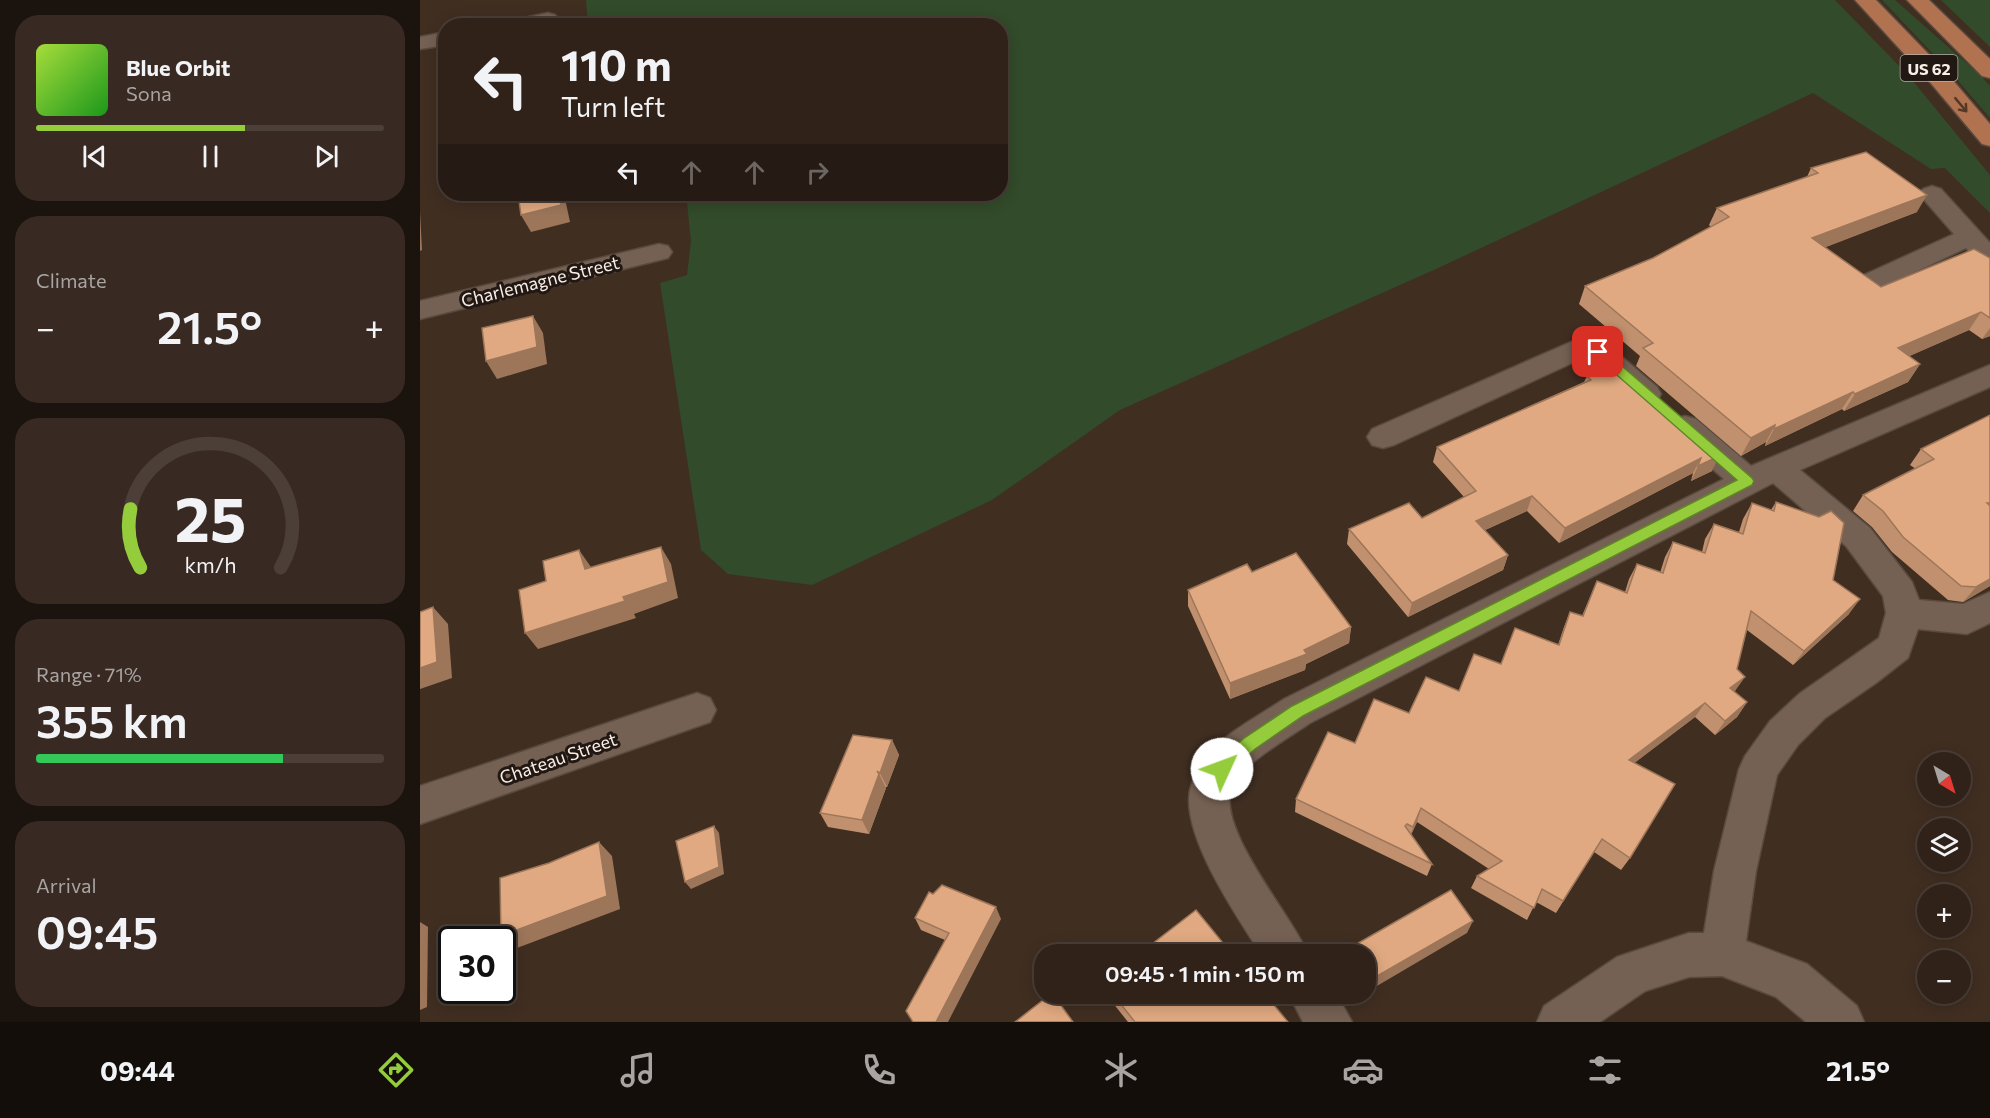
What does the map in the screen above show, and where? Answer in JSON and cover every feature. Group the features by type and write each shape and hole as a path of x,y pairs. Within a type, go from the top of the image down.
{"main road":[{"name":"US 62","path":"1865,0 1937,76 1990,139"},
{"name":"US 62","path":"1917,0 1990,72"}],"street":[{"path":"420,43 438,40"},
{"path":"1932,194 1990,259"},
{"path":"1865,285 1970,237"},
{"name":"Charlemagne Street","path":"420,310 659,252"},
{"path":"1383,437 1580,348 1598,352 1762,474 1858,537 1900,592 1904,613 1895,647 1863,672 1812,706 1784,733 1759,770 1735,871 1722,954"},
{"path":"1280,944 1237,877 1212,823 1209,796 1212,783 1228,763 1249,744 1297,711 1762,474 1990,375"},
{"path":"1904,613 1967,619 1990,606"},
{"name":"Chateau Street","path":"420,805 697,710"},
{"path":"1560,1022 1633,973 1689,955 1722,954 1791,980 1841,1022"},
{"path":"1317,1004 1329,1022"}],"green space":[{"path":"586,0 1835,0 1908,75 1990,175 1990,213 1945,168 1931,169 1813,93 1436,269 1120,410 992,500 812,585 728,574 701,550 660,283 687,275 691,241 687,201 1008,201 1008,18 587,18"},
{"path":"1882,0 1895,0 1980,75 1990,86 1990,118 1953,75"},
{"path":"1941,0 1990,0 1990,47"}],"building":[{"path":"1866,152 1927,195 1812,238 1881,287 1974,249 1990,258 1990,318 1981,312 1898,348 1920,364 1774,429 1775,425 1751,438 1643,348 1653,343 1585,286 1653,258 1729,217 1717,208 1818,173 1811,168"},
{"path":"519,201 560,201 561,205 521,215"},
{"path":"533,316 537,347 486,361 482,328"},
{"path":"1613,364 1719,456 1698,466 1701,458 1565,528 1532,496 1476,521 1508,555 1412,603 1349,529 1409,503 1422,518 1476,491 1437,447 1591,380 1587,376"},
{"path":"1990,415 1990,503 1987,503 1990,506 1990,579 1976,587 1961,586 1903,537 1883,511 1863,495 1934,459 1921,449"},
{"path":"1776,502 1819,517 1831,511 1844,523 1833,580 1860,599 1804,651 1751,611 1737,669 1745,677 1730,688 1747,702 1725,721 1705,703 1629,760 1675,784 1630,858 1602,839 1563,901 1542,889 1534,908 1477,876 1502,861 1421,808 1413,827 1407,824 1405,826 1432,864 1296,799 1328,732 1355,743 1374,699 1409,713 1426,677 1459,691 1474,654 1501,664 1515,628 1559,645 1570,612 1583,616 1597,581 1627,593 1637,564 1663,573 1673,542 1705,553 1714,524 1743,534 1752,503 1774,511"},
{"path":"661,547 668,582 623,597 625,601 525,633 519,590 546,581 543,561 579,550 585,569"},
{"path":"1296,553 1351,627 1304,650 1307,654 1230,683 1188,590 1247,564 1252,572"},
{"path":"433,607 437,662 420,668 420,612"},
{"path":"853,735 892,740 880,773 877,771 879,774 862,820 820,813"},
{"path":"714,826 719,867 685,882 676,841"},
{"path":"599,842 607,896 516,930 516,926 501,926 500,878 549,863"},
{"path":"942,885 996,907 936,1022 913,1022 906,1011 949,933 915,918 929,892 933,894"},
{"path":"1451,890 1473,921 1376,977 1376,944 1356,944"},
{"path":"1196,910 1224,944 1152,944"},
{"path":"1038,1004 1060,1004 1073,1022 1015,1022"},
{"path":"1121,1004 1273,1004 1288,1022 1135,1022"}],"route":[{"path":"1222,769 1249,744 1297,711 1747,481 1598,352"}]}
